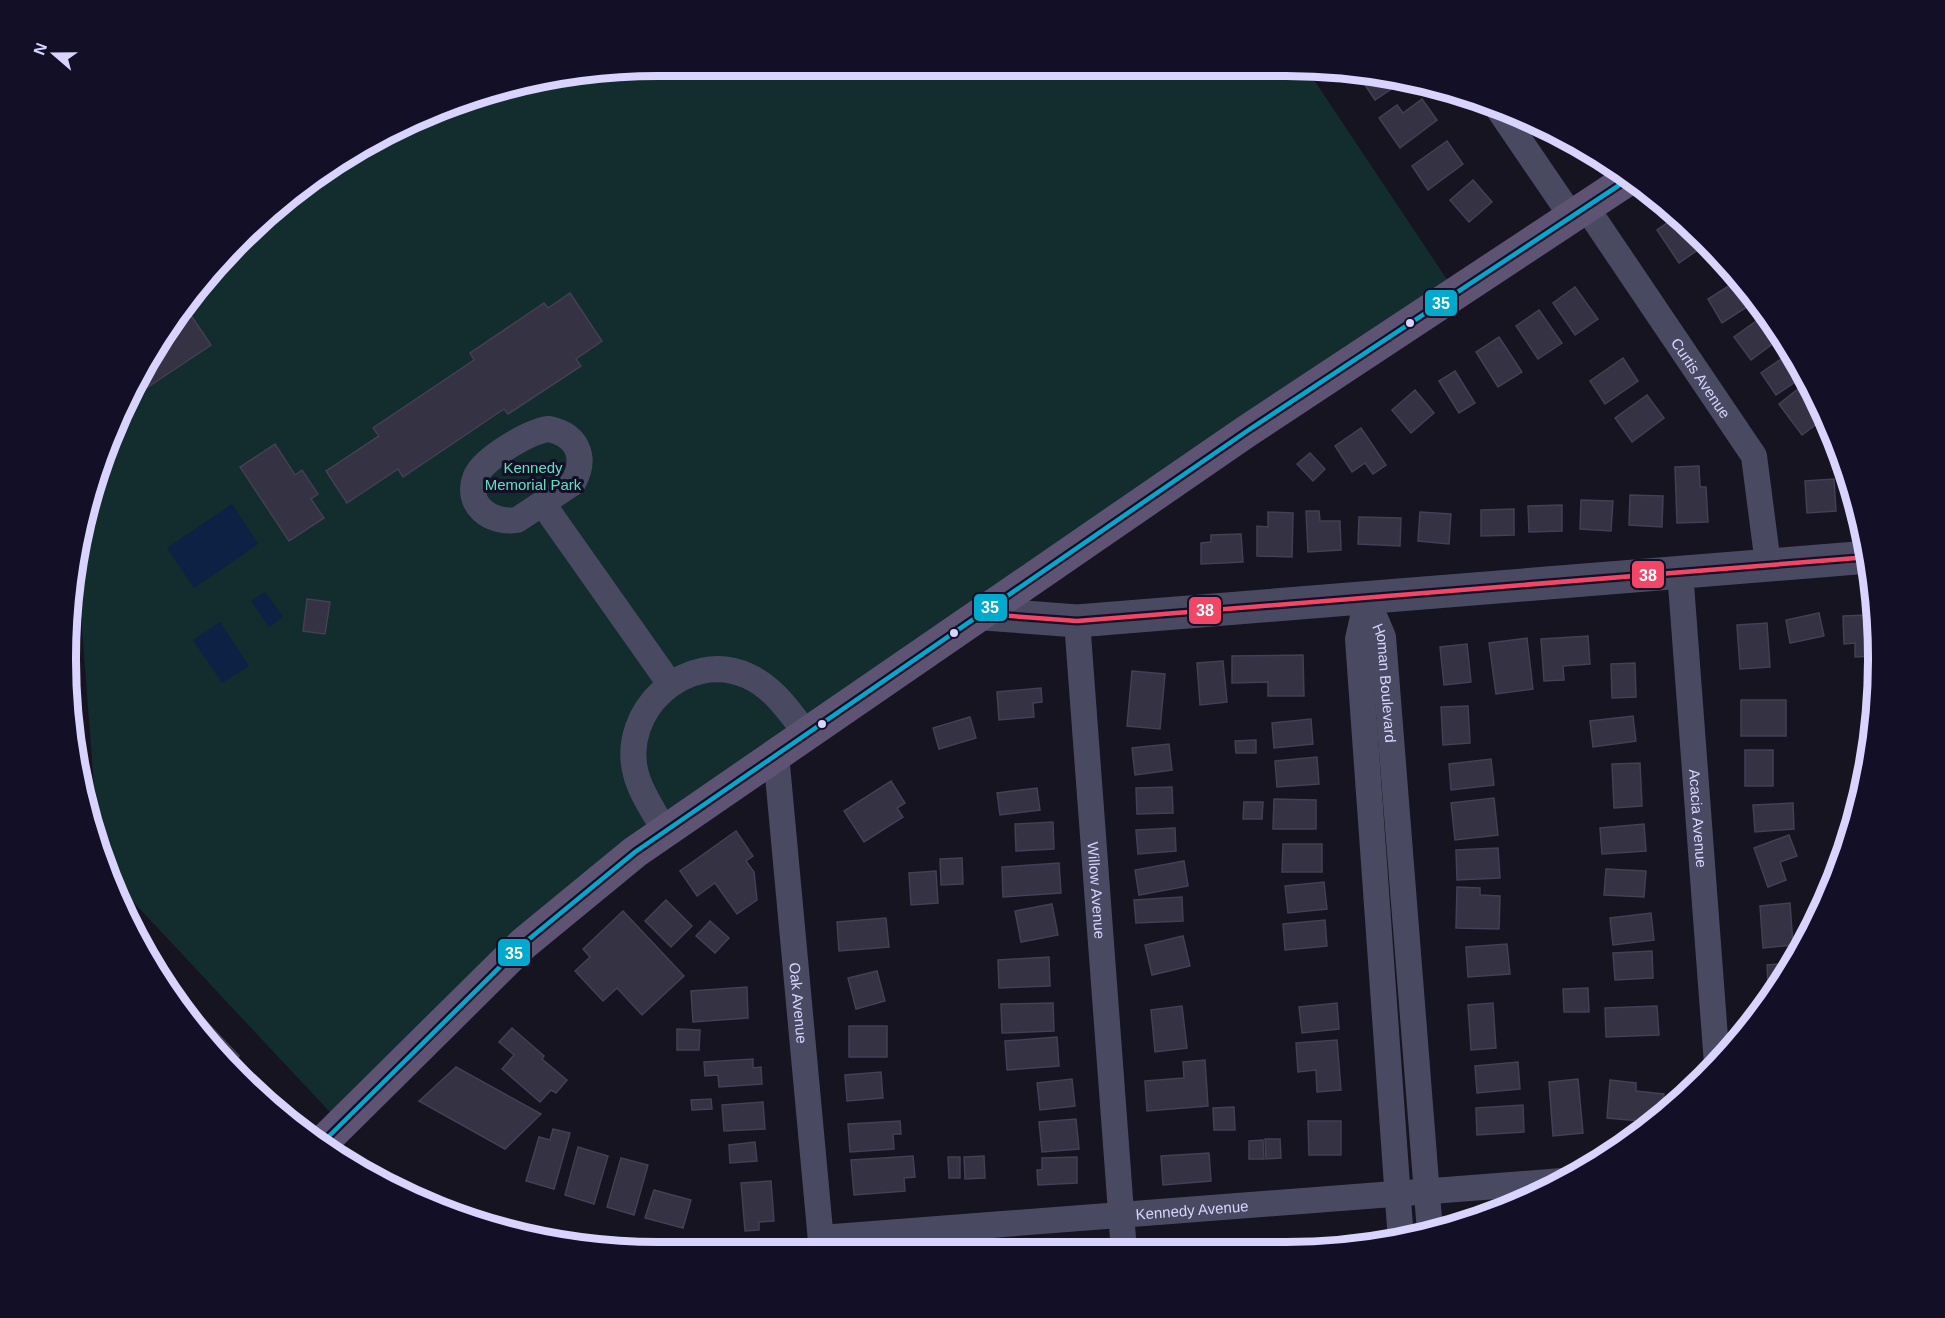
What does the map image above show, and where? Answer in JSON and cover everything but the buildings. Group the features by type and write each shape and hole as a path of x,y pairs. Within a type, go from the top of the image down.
{"main road":[{"path":"327,1138 523,944 635,852 1247,431 1622,183"}],"street":[{"name":"Curtis Avenue","path":"1506,120 1579,212 1754,456 1768,564"},
{"path":"543,504 670,684"},
{"path":"984,614 1077,621 1859,558"},
{"name":"Acacia Avenue","path":"1680,571 1716,1052"},
{"name":"Homan Boulevard","path":"1367,598 1383,637 1429,1224"},
{"name":"Homan Boulevard","path":"1367,598 1358,639 1400,1230"},
{"name":"Willow Avenue","path":"1077,621 1123,1242"},
{"path":"665,831 645,797 635,774 633,748 639,723 651,701 670,684 694,673 721,669 747,675 770,689 806,734"},
{"name":"Oak Avenue","path":"776,754 821,1242"},
{"name":"Kennedy Avenue","path":"884,1242 1121,1215 1543,1182"}],"green space":[{"name":"Kennedy Memorial Park","path":"659,76 1312,77 1456,293 635,852 341,1124 127,895 107,846 96,809 80,599 81,583 96,508 107,472 137,401 175,335 197,304 247,247 275,221 335,175 368,155 401,137 472,107 508,96 583,81"}],"water":[{"path":"232,504 258,544 194,588 167,548"},
{"path":"265,592 283,617 269,627 251,601"},
{"path":"220,622 249,666 222,683 193,640"}],"transit line":[{"name":"35","path":"327,1138 523,944 635,852 1247,431 1622,183"},
{"name":"38","path":"984,614 1077,621 1859,558"}]}
